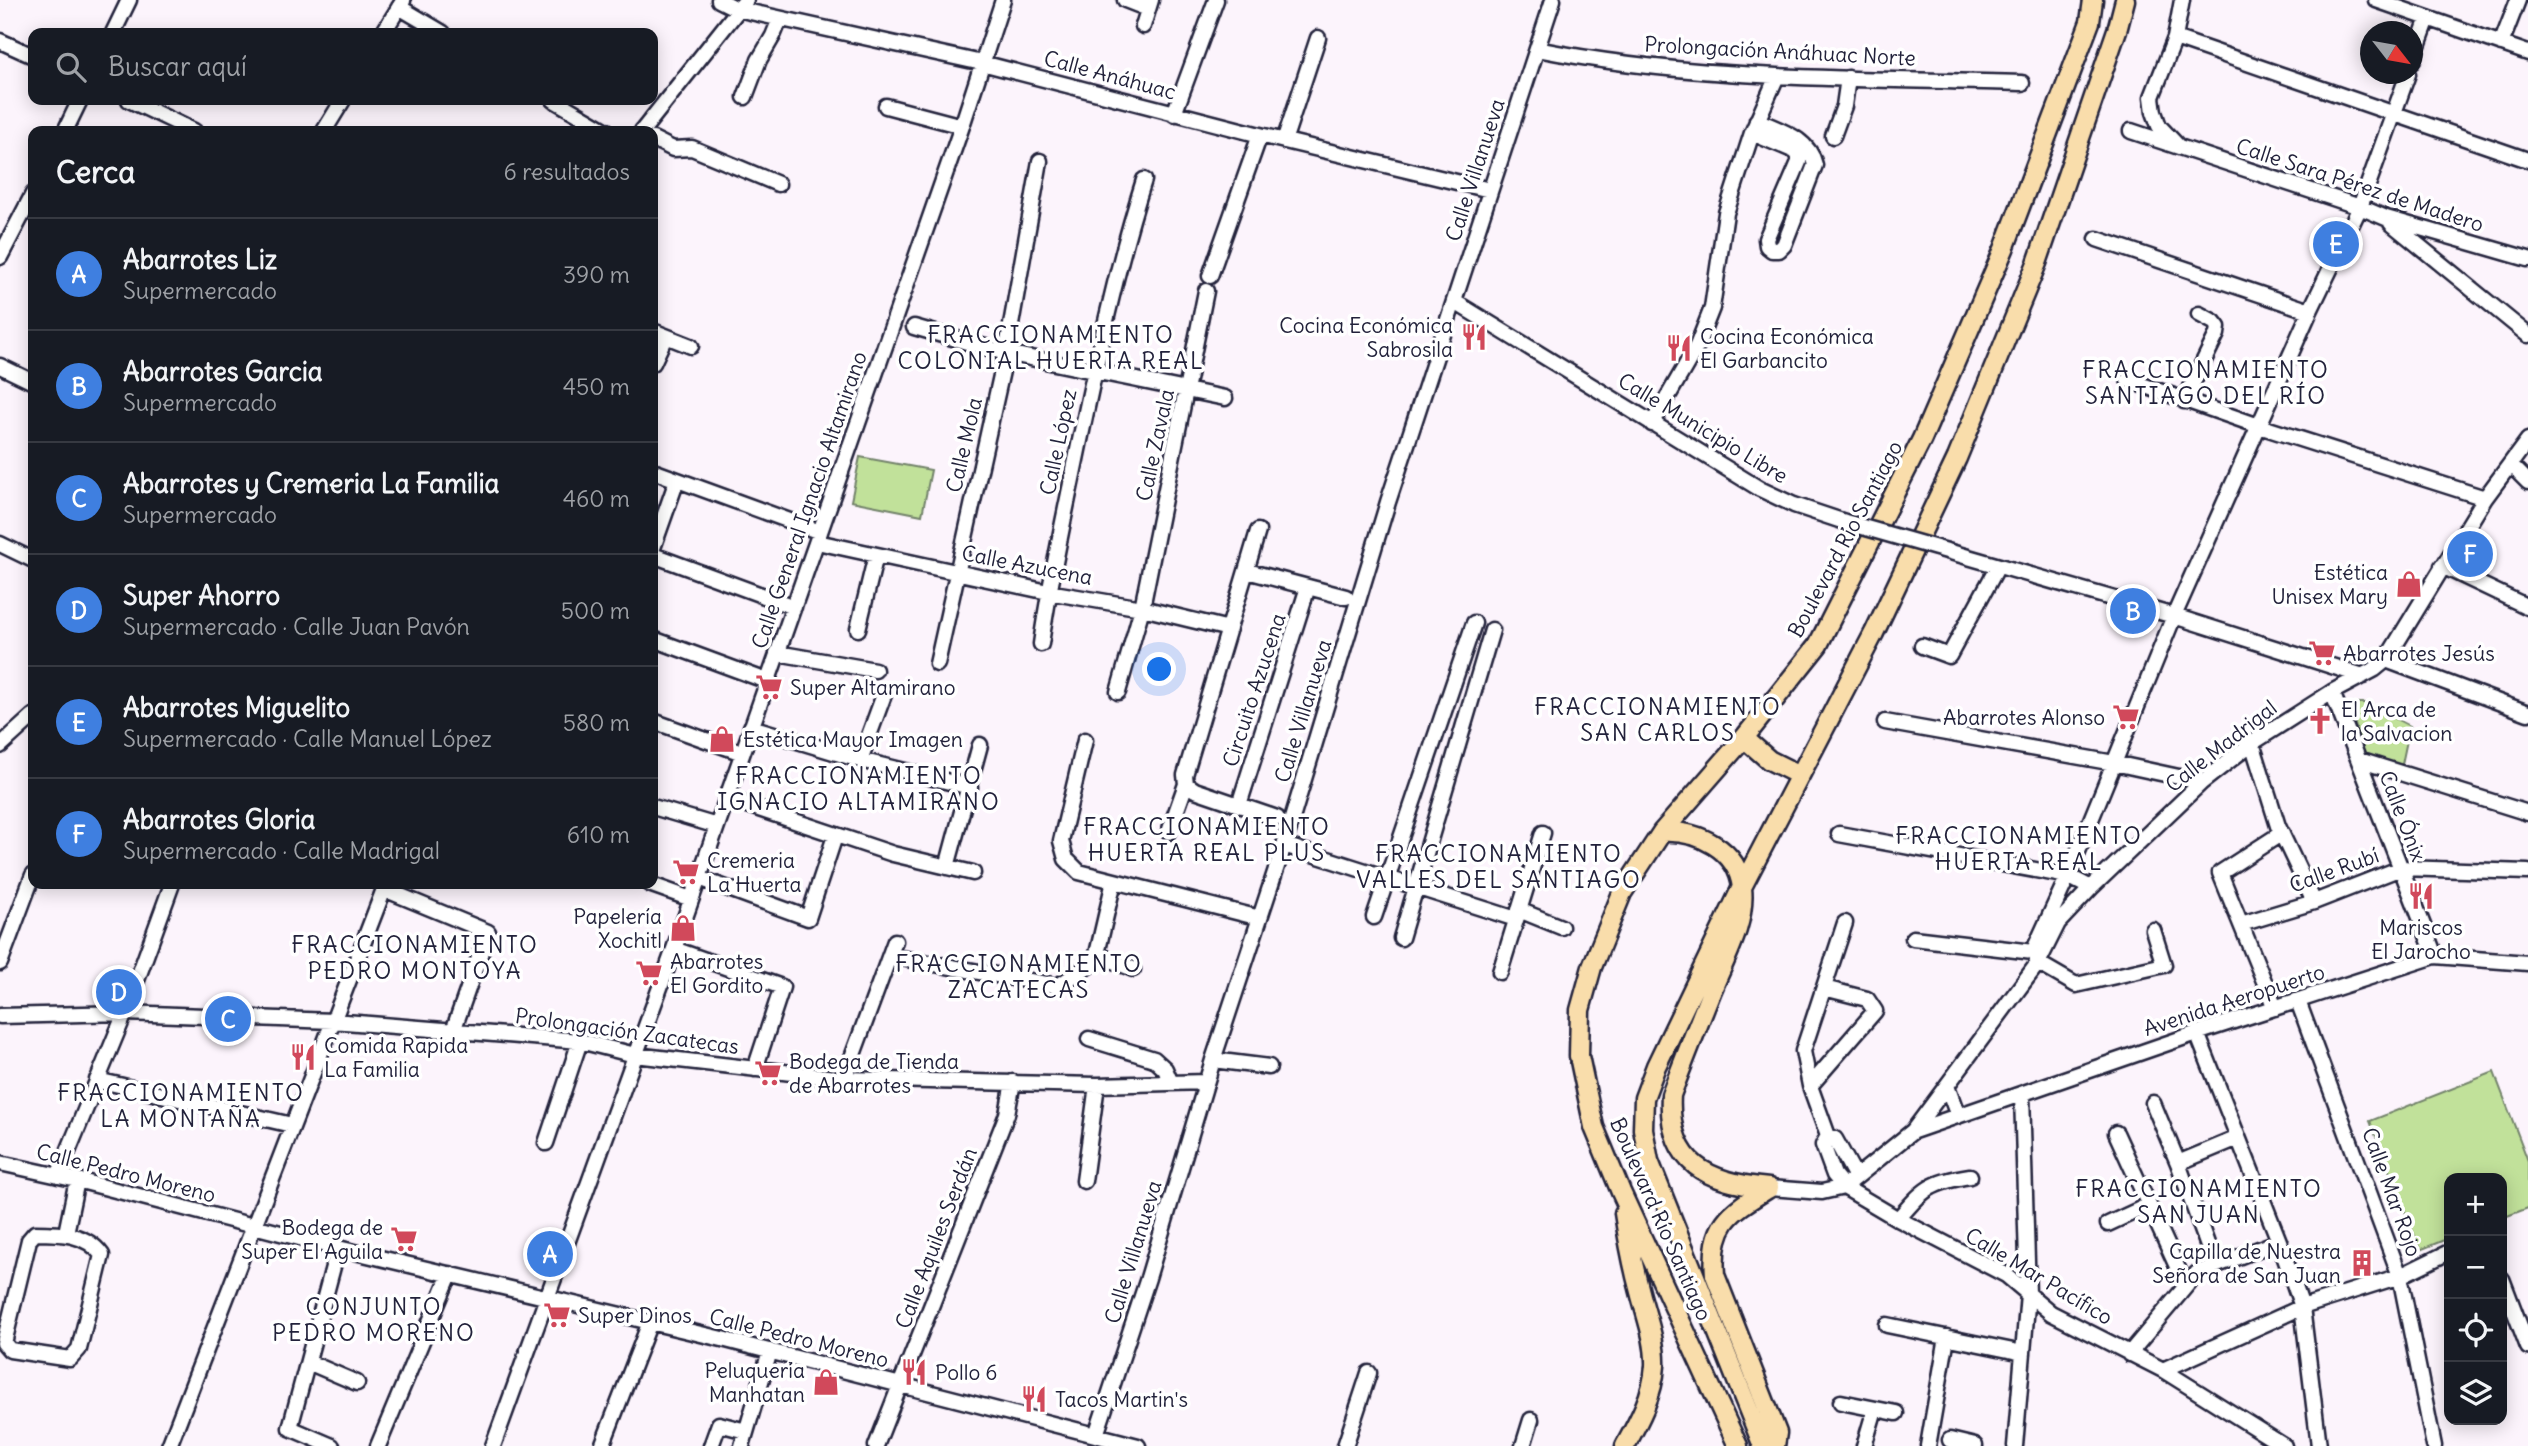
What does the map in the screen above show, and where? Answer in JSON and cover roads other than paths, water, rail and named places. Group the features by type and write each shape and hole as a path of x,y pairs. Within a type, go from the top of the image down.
{"main road":[{"name":"Boulevard Río Santiago","path":"1738,1446 1620,1192 1594,1127 1579,1056 1580,1010 1592,967 1622,893 1662,832 1744,738 1818,645 1922,439 2004,249 2090,22 2094,0"},
{"name":"Boulevard Río Santiago","path":"1763,1446 1649,1161 1643,1129 1644,1098 1656,1066 1742,887 1874,633 1957,458 2037,263 2125,0"},
{"path":"1744,738 1769,760 1799,775"},
{"path":"1662,832 1679,831 1701,836 1718,846 1732,862 1742,887 1740,923 1671,1096 1669,1120 1676,1140 1693,1164 1712,1176 1737,1185 1769,1188"},
{"path":"1769,1188 1735,1209 1721,1224 1713,1255 1715,1275 1777,1433 1775,1446"},
{"path":"1620,1192 1630,1254 1651,1333 1655,1364 1642,1416 1625,1446"}],"street":[{"path":"116,28 130,0"},
{"name":"Calle Anáhuac","path":"719,0 780,19 982,63 1174,114 1490,190"},
{"name":"Calle General Ignacio Altamirano","path":"493,1446 674,949 962,126 1003,0"},
{"path":"1125,0 1150,5 1143,26"},
{"path":"1174,114 1216,0"},
{"name":"Calle Villanueva","path":"1096,1435 1148,1278 1213,1060 1284,845 1388,502 1553,0"},
{"path":"2180,148 2159,126 2152,97 2175,38 2182,0"},
{"path":"2376,0 2528,53"},
{"path":"2501,44 2518,0"},
{"path":"386,28 401,4 436,28"},
{"path":"646,126 742,5"},
{"path":"2423,33 2428,18"},
{"path":"745,97 759,60 780,19"},
{"path":"1284,141 1318,38"},
{"path":"2175,38 2528,160"},
{"path":"0,41 28,54"},
{"name":"Prolongación Anáhuac Norte","path":"1537,49 1618,64 1777,76 2022,83"},
{"path":"1652,424 1697,346 1712,308 1726,213 1755,127 1777,76"},
{"path":"1833,136 1844,106 1848,78"},
{"path":"2036,958 2174,616 2310,310 2360,207 2405,84"},
{"path":"67,126 78,105"},
{"path":"139,105 184,126"},
{"path":"327,126 340,105"},
{"path":"563,105 598,126"},
{"path":"886,106 962,126"},
{"path":"1755,127 1800,140 1806,155 1815,165 1784,245 1779,250 1772,250 1767,246 1766,239 1799,162 1806,155"},
{"path":"2131,131 2180,148"},
{"name":"Calle Zavala","path":"1118,692 1142,608 1208,284 1260,135"},
{"path":"658,142 673,149 692,148 778,184"},
{"name":"Calle Sara Pérez de Madero","path":"2180,148 2386,218 2528,259"},
{"name":"Calle Mola","path":"937,664 1006,353 1040,161"},
{"name":"Calle López","path":"1041,644 1048,592 1094,370 1123,248 1144,180"},
{"path":"0,257 28,206"},
{"path":"2386,218 2528,335"},
{"path":"2097,239 2310,310"},
{"name":"Calle Municipio Libre","path":"1455,302 1760,489 1794,505 2174,616 2362,676"},
{"path":"2184,401 2217,334 2218,327 2214,322 2199,314"},
{"path":"914,327 1006,353 1225,398"},
{"path":"659,334 691,346"},
{"path":"0,366 28,380"},
{"path":"2128,380 2259,426 2485,498"},
{"name":"Calle Madrigal","path":"1844,1187 1913,1131 1947,1086 2058,923 2091,888 2202,782 2252,743 2386,660 2485,498 2528,439"},
{"path":"2510,464 2528,482"},
{"name":"Calle Azucena","path":"658,473 818,537 876,555 1048,592 1142,608 1229,629"},
{"path":"658,534 677,480"},
{"name":"Circuito Azucena","path":"1169,832 1186,784 1185,775 1258,531"},
{"path":"0,544 28,558"},
{"path":"858,629 876,555"},
{"path":"658,557 794,607"},
{"path":"1923,646 1949,656 1998,566"},
{"path":"2442,566 2528,607"},
{"path":"1247,571 1346,597"},
{"name":"Circuito Azucena","path":"1239,806 1308,587"},
{"path":"1374,917 1474,623"},
{"path":"1401,938 1492,631"},
{"path":"658,641 768,681"},
{"path":"777,653 875,670"},
{"path":"2386,660 2528,713"},
{"path":"860,760 885,692"},
{"name":"Calle Ónix","path":"2332,692 2435,956"},
{"path":"0,746 6,731 28,719"},
{"path":"1885,722 2114,763 2202,782"},
{"path":"658,723 743,752"},
{"path":"751,727 860,760 970,787"},
{"path":"1435,735 1458,743"},
{"path":"1085,740 1061,841 1066,859 1079,872 1260,918"},
{"path":"2252,743 2281,832 2314,902"},
{"path":"947,867 980,745"},
{"path":"2358,760 2528,813"},
{"path":"1186,784 1195,790 1277,818"},
{"path":"726,798 835,836 972,873"},
{"path":"658,809 716,827"},
{"path":"2275,1008 2220,873 2281,832"},
{"path":"1500,972 1543,833"},
{"path":"1839,834 2068,876 2091,888"},
{"path":"699,878 808,918 835,836"},
{"path":"1284,845 1417,887 1561,927"},
{"name":"Calle Rubí","path":"2241,925 2314,902 2401,868 2528,873"},
{"path":"890,956 1058,986 1091,964 1097,954 1114,881"},
{"path":"658,887 691,898"},
{"path":"0,964 28,889"},
{"path":"58,1177 125,1013 170,889"},
{"path":"169,1446 384,889"},
{"path":"390,889 488,932 453,1031"},
{"path":"1845,923 1803,1051 1810,1086 1828,1136 1835,1139 1856,1177"},
{"path":"1913,938 2036,958 2076,985 2164,965 2153,930"},
{"path":"844,1079 895,941"},
{"path":"674,949 782,987 755,1069"},
{"path":"1097,954 1133,969"},
{"name":"Avenida Aeropuerto","path":"1913,1131 2197,1033 2435,956 2528,963"},
{"path":"1810,1086 1875,1011 1867,999 1824,988"},
{"name":"Calle Mar Rojo","path":"2298,1000 2400,1276 2434,1446"},
{"name":"Prolongación Zacatecas","path":"0,1016 125,1013 333,1021 580,1041 635,1055 844,1079 1097,1085 1206,1082"},
{"path":"2197,1033 2279,1241 2302,1307 2319,1446"},
{"path":"1089,1040 1154,1059 1165,1069 1171,1083"},
{"path":"546,1143 580,1041"},
{"path":"1213,1060 1269,1067"},
{"path":"97,1080 292,1125"},
{"name":"Calle Aquiles Serdán","path":"876,1446 1007,1114 1013,1082"},
{"path":"1084,1181 1097,1085"},
{"path":"1947,1086 1958,1116"},
{"path":"2015,1446 2028,1294 2022,1094"},
{"path":"2153,1102 2215,1266"},
{"path":"2116,1133 2185,1284"},
{"path":"1769,1188 1822,1192 1844,1187 1834,1175 1823,1145 1828,1136"},
{"path":"2178,1163 2238,1138"},
{"name":"Calle Pedro Moreno","path":"0,1163 77,1180 338,1248 770,1351 1131,1445"},
{"path":"1899,1219 1922,1191 1940,1181 1970,1176"},
{"path":"66,1233 77,1180"},
{"name":"Calle Mar Pacífico","path":"1844,1187 2006,1275 2051,1313 2162,1370 2284,1446"},
{"path":"2108,1224 2149,1205"},
{"path":"35,1233 66,1233 96,1247 102,1255 79,1349 69,1359 10,1350 4,1343 29,1240 35,1233"},
{"path":"2129,1354 2185,1284 2197,1273 2279,1241"},
{"path":"332,1446 290,1428 338,1248"},
{"path":"2162,1370 2302,1307 2400,1276 2444,1254"},
{"path":"378,1446 450,1275"},
{"path":"2507,1292 2528,1347"},
{"path":"602,1446 650,1322"},
{"path":"1887,1325 2023,1353"},
{"path":"1928,1446 1947,1337"},
{"path":"711,1446 719,1424 744,1439 770,1351"},
{"path":"308,1362 356,1383"},
{"path":"1345,1446 1369,1373"},
{"path":"1841,1402 1896,1413"},
{"path":"1864,1446 1875,1409"},
{"path":"1523,1446 1531,1420"},
{"path":"1950,1440 1975,1446"}],"place":[{"name":"Abarrotes Miguelito","path":"2336,244"},
{"name":"Cocina Económica Sabrosila","path":"1474,337"},
{"name":"Cocina Económica El Garbancito","path":"1679,348"},
{"name":"Abarrotes Gloria","path":"2470,554"},
{"name":"Estética Unisex Mary","path":"2409,584"},
{"name":"Abarrotes Garcia","path":"2133,611"},
{"name":"Abarrotes Jesús","path":"2322,653"},
{"name":"Super Altamirano","path":"769,687"},
{"name":"Abarrotes Alonso","path":"2126,717"},
{"name":"El Arca de la Salvacion","path":"2320,721"},
{"name":"Estética Mayor Imagen","path":"722,739"},
{"name":"Cremeria La Huerta","path":"686,872"},
{"name":"Mariscos El Jarocho","path":"2421,896"},
{"name":"Papelería Xochitl","path":"683,928"},
{"name":"Abarrotes El Gordito","path":"649,973"},
{"name":"Super Ahorro","path":"119,992"},
{"name":"Abarrotes y Cremeria La Familia","path":"228,1019"},
{"name":"Comida Rapida La Familia","path":"303,1057"},
{"name":"Bodega de Tienda de Abarrotes","path":"768,1073"},
{"name":"Bodega de Super El Aguila","path":"404,1239"},
{"name":"Abarrotes Liz","path":"550,1254"},
{"name":"Capilla de Nuestra Señora de San Juan","path":"2362,1263"},
{"name":"Super Dinos","path":"557,1315"},
{"name":"Pollo 6","path":"914,1372"},
{"name":"Peluquería Manhatan","path":"826,1382"},
{"name":"Tacos Martin's","path":"1034,1399"}],"district":[{"name":"FRACCIONAMIENTO COLONIAL HUERTA REAL","path":"1051,347"},
{"name":"FRACCIONAMIENTO SANTIAGO DEL RÍO","path":"2206,382"},
{"name":"FRACCIONAMIENTO SAN CARLOS","path":"1658,719"},
{"name":"FRACCIONAMIENTO IGNACIO ALTAMIRANO","path":"859,788"},
{"name":"FRACCIONAMIENTO HUERTA REAL PLUS","path":"1207,839"},
{"name":"FRACCIONAMIENTO HUERTA REAL","path":"2019,848"},
{"name":"FRACCIONAMIENTO VALLES DEL SANTIAGO","path":"1499,866"},
{"name":"FRACCIONAMIENTO PEDRO MONTOYA","path":"415,957"},
{"name":"FRACCIONAMIENTO ZACATECAS","path":"1019,976"},
{"name":"FRACCIONAMIENTO LA MONTAÑA","path":"181,1105"},
{"name":"FRACCIONAMIENTO SAN JUAN","path":"2199,1201"},
{"name":"CONJUNTO PEDRO MORENO","path":"374,1319"}]}
